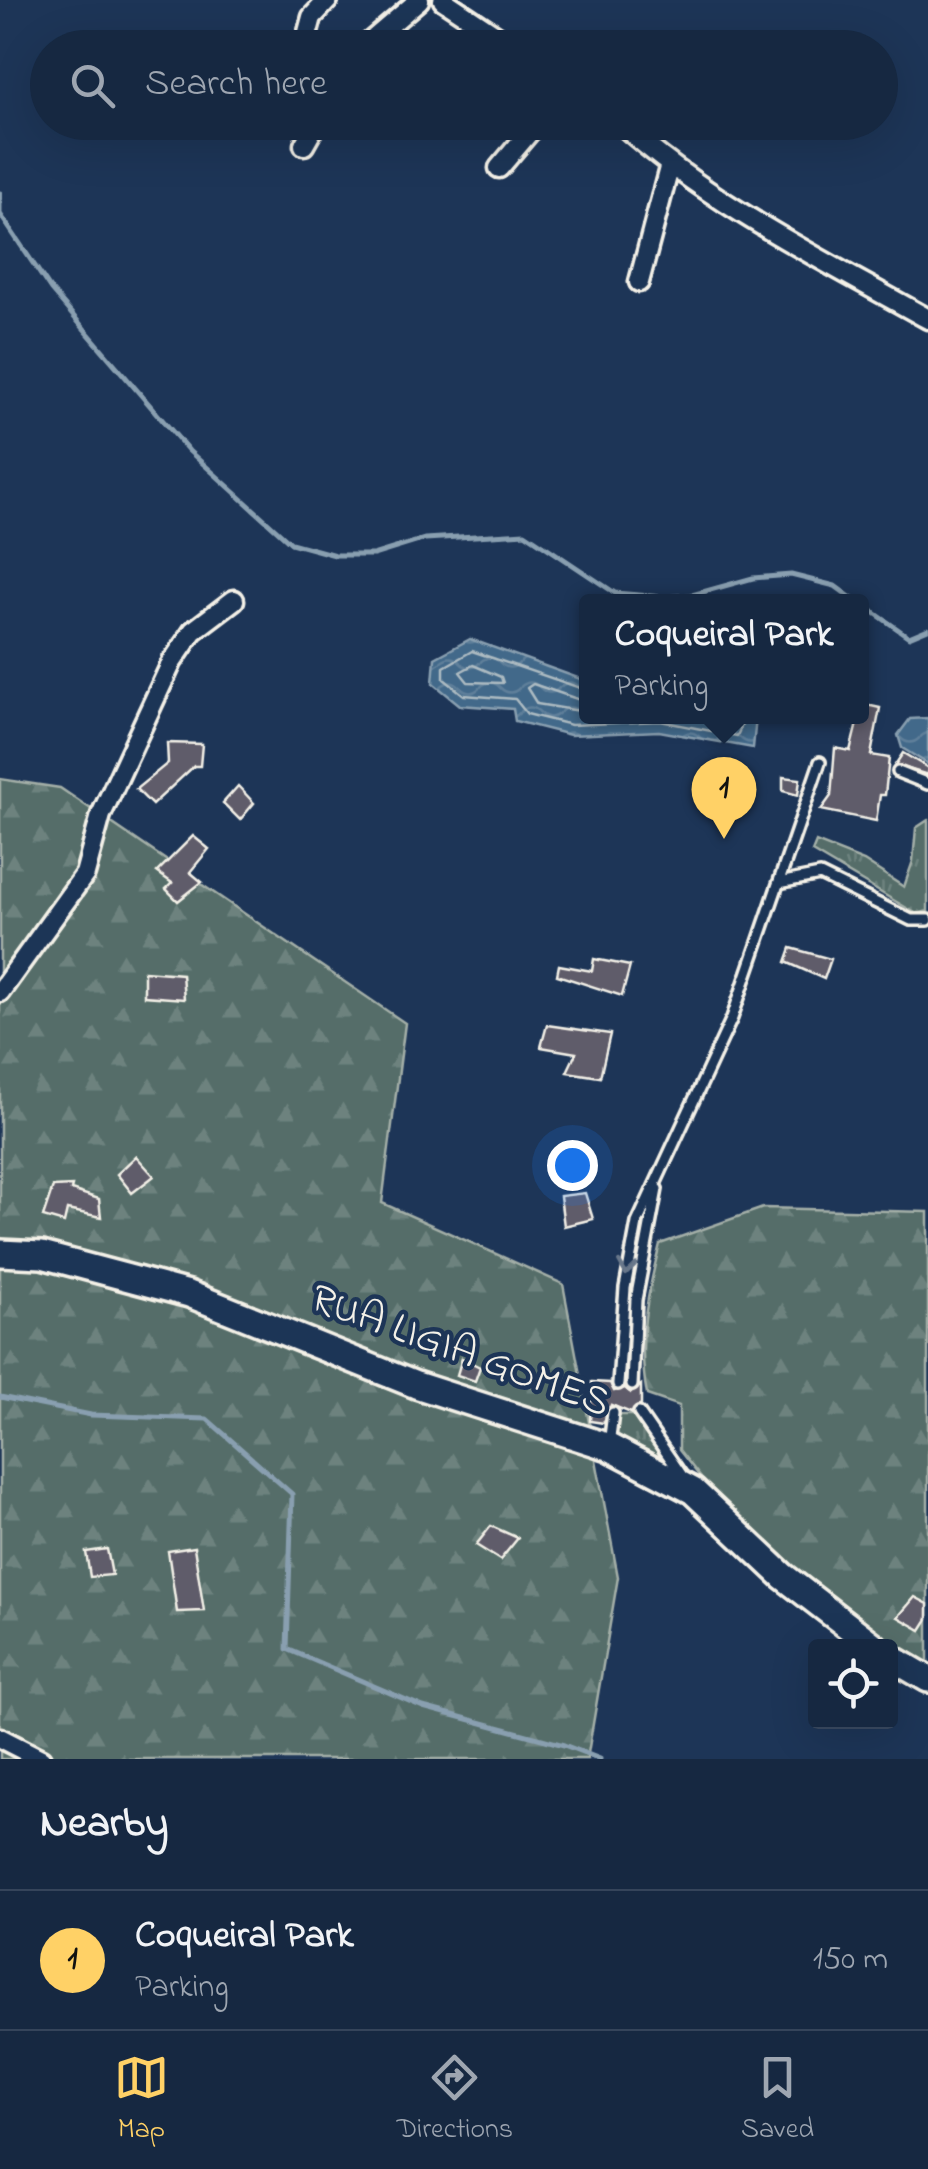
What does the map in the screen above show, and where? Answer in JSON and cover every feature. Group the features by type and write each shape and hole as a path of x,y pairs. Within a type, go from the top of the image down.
{"street":[{"path":"309,30 312,17 328,0"},
{"path":"384,30 420,0"},
{"path":"443,0 488,30"},
{"path":"304,145 307,140"},
{"path":"499,168 523,140"},
{"path":"639,140 670,168 806,252 928,318"},
{"path":"639,282 670,168"},
{"path":"0,992 85,874 101,814 172,662 192,631 234,600"},
{"name":"RUA LIGIA GOMES","path":"0,1253 42,1256 189,1294 416,1385 609,1447 694,1491 783,1576 864,1639"},
{"path":"898,1662 928,1679"},
{"path":"0,1738 41,1759"}],"lane":[{"path":"618,1384 629,1253 659,1177 732,1018 820,762"},
{"path":"898,772 928,784"},
{"path":"779,882 820,875 911,920 928,920"},
{"path":"632,1384 636,1300 659,1177"},
{"path":"609,1447 612,1413"},
{"path":"638,1414 694,1491"}],"green space":[{"path":"0,779 60,788 405,1023 382,1203 563,1284 618,1577 587,1759 0,1759"},
{"path":"928,820 928,911 917,914 812,852 816,842 864,861 904,887 913,861 916,828"},
{"path":"763,1208 928,1212 928,1671 898,1651 898,1639 880,1639 836,1610 727,1511 679,1450 679,1406 647,1395 644,1375 645,1319 660,1244"},
{"path":"617,1415 634,1415 693,1491 609,1447"}],"water":[{"path":"470,639 579,678 579,724 755,724 753,748 659,731 570,735 515,721 513,709 460,705 433,683 435,658"},
{"path":"928,718 928,764 902,748 898,735 910,719"}],"building":[{"path":"869,706 880,708 871,755 889,758 885,795 880,795 876,821 821,810 831,796 835,748 850,751 857,724 869,724"},
{"path":"167,743 202,744 200,766 194,766 152,805 136,789 168,763"},
{"path":"903,753 928,768 928,775 895,765"},
{"path":"783,777 800,779 798,795 783,791"},
{"path":"238,786 254,803 240,820 223,803"},
{"path":"193,836 209,849 190,872 202,882 178,901 166,889 172,883 157,872"},
{"path":"791,948 831,959 824,979 786,962"},
{"path":"594,959 630,966 622,996 557,975 559,965 592,971"},
{"path":"144,971 182,974 184,999 144,996"},
{"path":"547,1025 610,1034 600,1077 567,1072 576,1053 541,1047"},
{"path":"136,1156 154,1176 132,1193 117,1174"},
{"path":"72,1186 71,1190 99,1199 101,1217 67,1210 64,1223 43,1217 53,1187"},
{"path":"585,1193 593,1219 564,1226 560,1196"},
{"path":"462,1358 480,1367 475,1381 457,1375"},
{"path":"592,1382 610,1383 614,1391 625,1388 631,1393 641,1385 641,1405 631,1413 611,1405 604,1423 590,1421"},
{"path":"491,1526 518,1538 500,1560 476,1545"},
{"path":"194,1547 204,1611 177,1612 168,1551"},
{"path":"107,1549 112,1575 90,1577 86,1552"},
{"path":"915,1597 928,1604 928,1619 921,1630 898,1617"}],"waterway":[{"path":"0,193 0,212"},
{"path":"0,214 51,290 189,451 291,543 335,555 373,555 425,539 525,533 615,593 627,594"},
{"path":"696,594 753,578 791,575 835,586 846,594"},
{"path":"869,609 909,637 928,629"},
{"path":"0,1397 91,1415 207,1419 292,1494 287,1649 423,1707 564,1745 600,1759"}],"place":[{"name":"Coqueiral Park","path":"724,839"}]}
